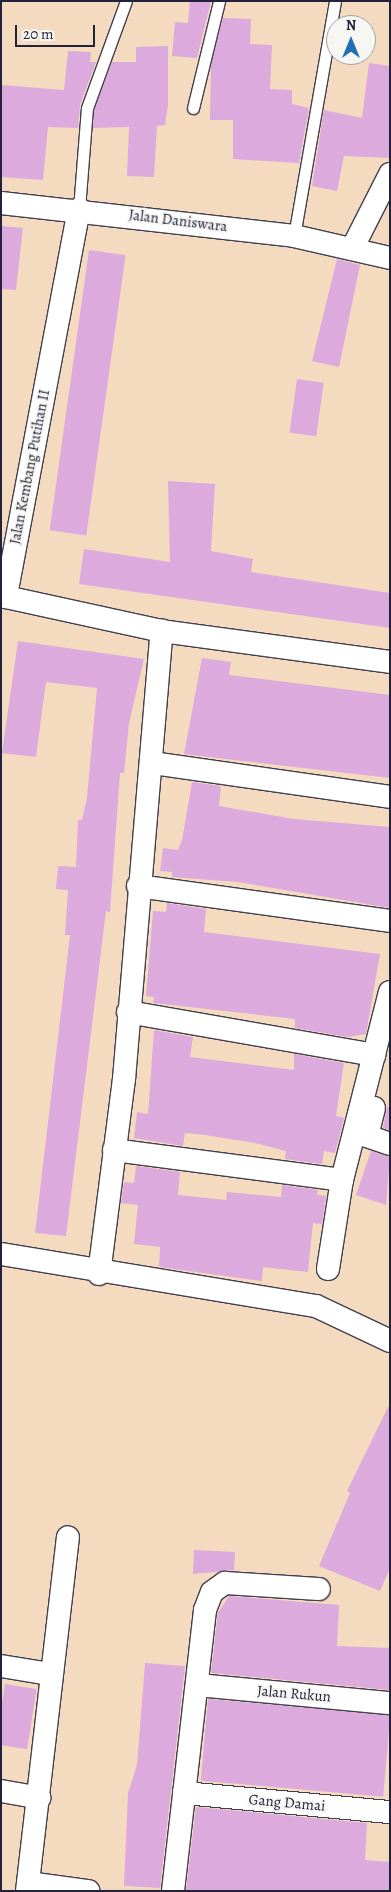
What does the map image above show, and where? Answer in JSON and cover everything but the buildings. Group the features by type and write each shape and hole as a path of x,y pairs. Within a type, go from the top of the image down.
{"street":[{"path":"353,247 390,174"},
{"name":"Jalan Daniswara","path":"1,203 79,209 294,236 353,247 390,258"},
{"name":"Jalan Kembang Putihan II","path":"79,209 4,606 162,631 390,662"},
{"path":"99,1274 128,1012 138,886 152,763 162,631"},
{"path":"152,763 390,797"},
{"path":"138,886 390,921"},
{"path":"390,992 367,1136 390,1144"},
{"path":"128,1012 382,1051"},
{"path":"328,1269 342,1180 382,1051"},
{"path":"114,1150 342,1180"},
{"path":"1,1254 99,1274 316,1306 390,1341"},
{"path":"68,1536 50,1674 39,1798 27,1887 88,1891"},
{"path":"173,1891 198,1685 205,1610 212,1592 225,1583 319,1589"},
{"path":"1,1666 50,1674"},
{"name":"Jalan Rukun","path":"198,1685 390,1703"},
{"path":"1,1791 39,1798"},
{"name":"Gang Damai","path":"184,1793 390,1812"}],"lane":[{"path":"79,209 87,108 126,1"},
{"path":"193,108 219,1"},
{"path":"294,236 335,1"}]}
